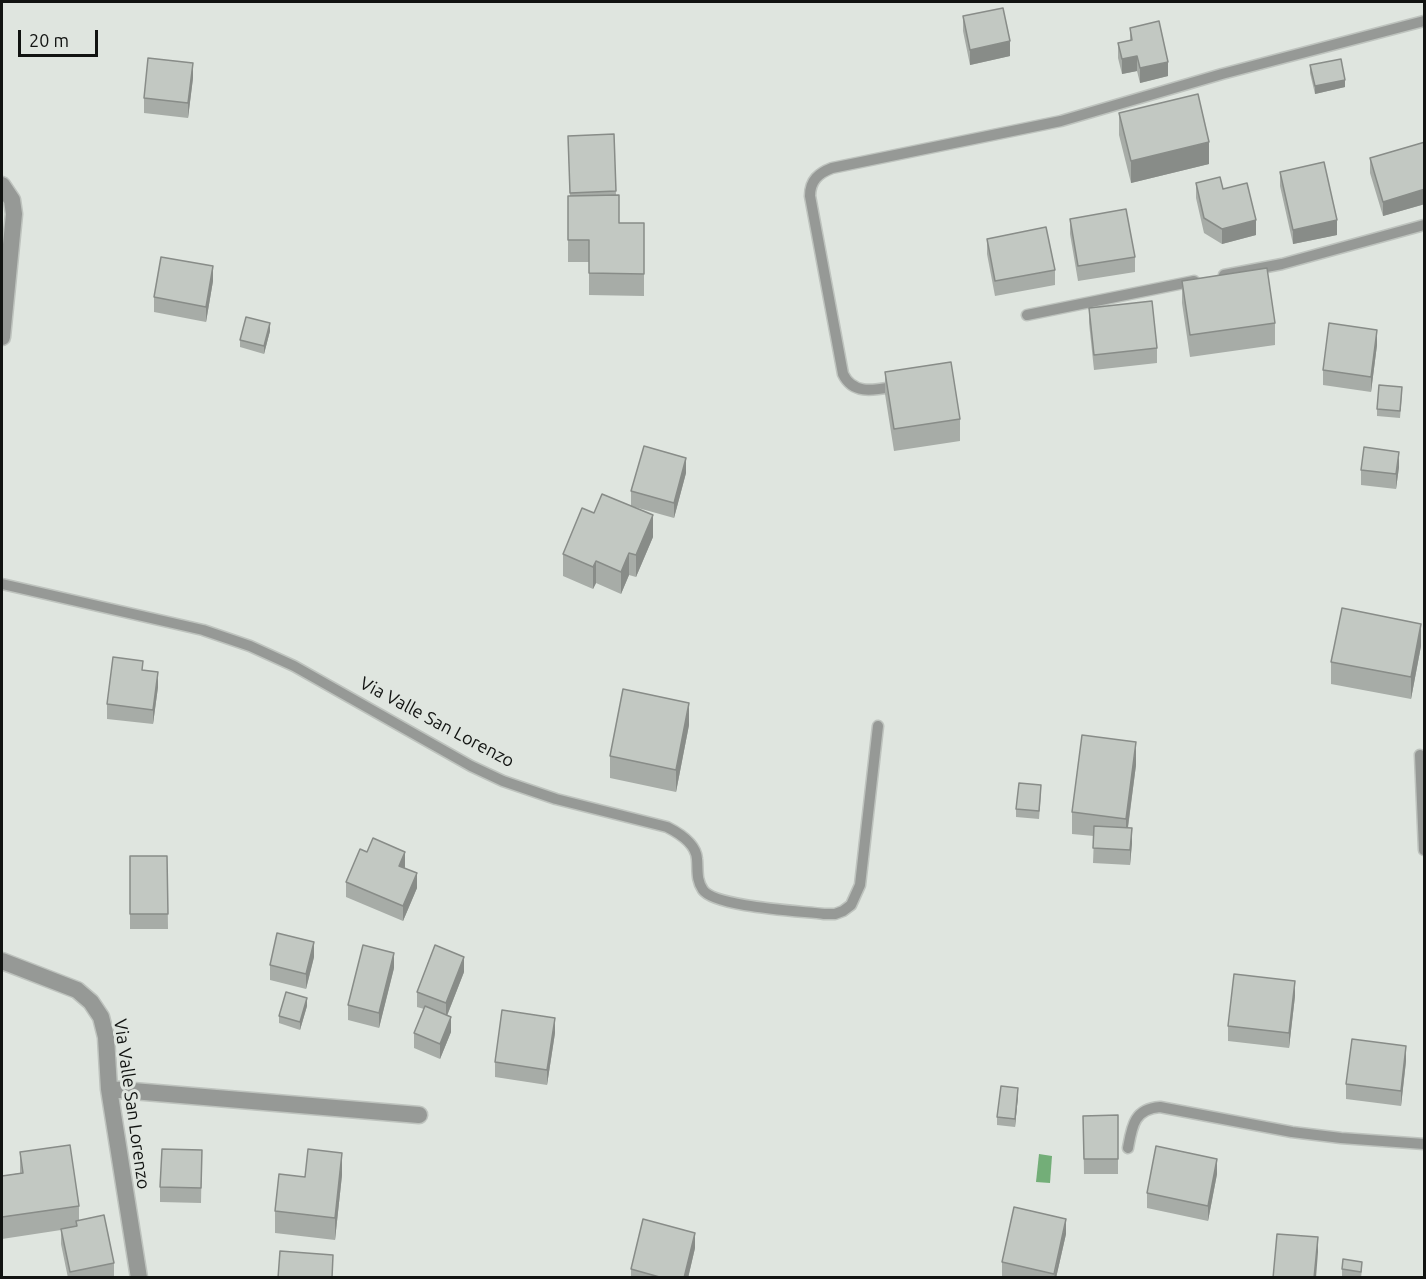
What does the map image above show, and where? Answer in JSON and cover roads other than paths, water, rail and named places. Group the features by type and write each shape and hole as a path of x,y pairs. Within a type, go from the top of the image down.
{"street":[{"path":"2,185 12,200 14,214 2,337"},
{"name":"Via Valle San Lorenzo","path":"2,960 69,986 91,1002 101,1017 105,1029 109,1089 139,1278"},
{"path":"109,1089 419,1115"}],"lane":[{"path":"914,384 862,390 850,385 843,374 810,196 810,185 819,175 832,168 1061,121 1222,74 1425,21"},
{"path":"1213,278 1282,264 1425,225"},
{"path":"1028,315 1201,280"},
{"name":"Via Valle San Lorenzo","path":"2,584 203,630 243,643 288,663 503,781 556,799 667,827 683,836 696,851 697,876 703,890 708,896 726,902 824,914 835,914 851,905 862,876 878,726"},
{"path":"1420,754 1425,850"},
{"path":"1128,1148 1134,1121 1146,1110 1160,1107 1292,1132 1425,1144"}]}
